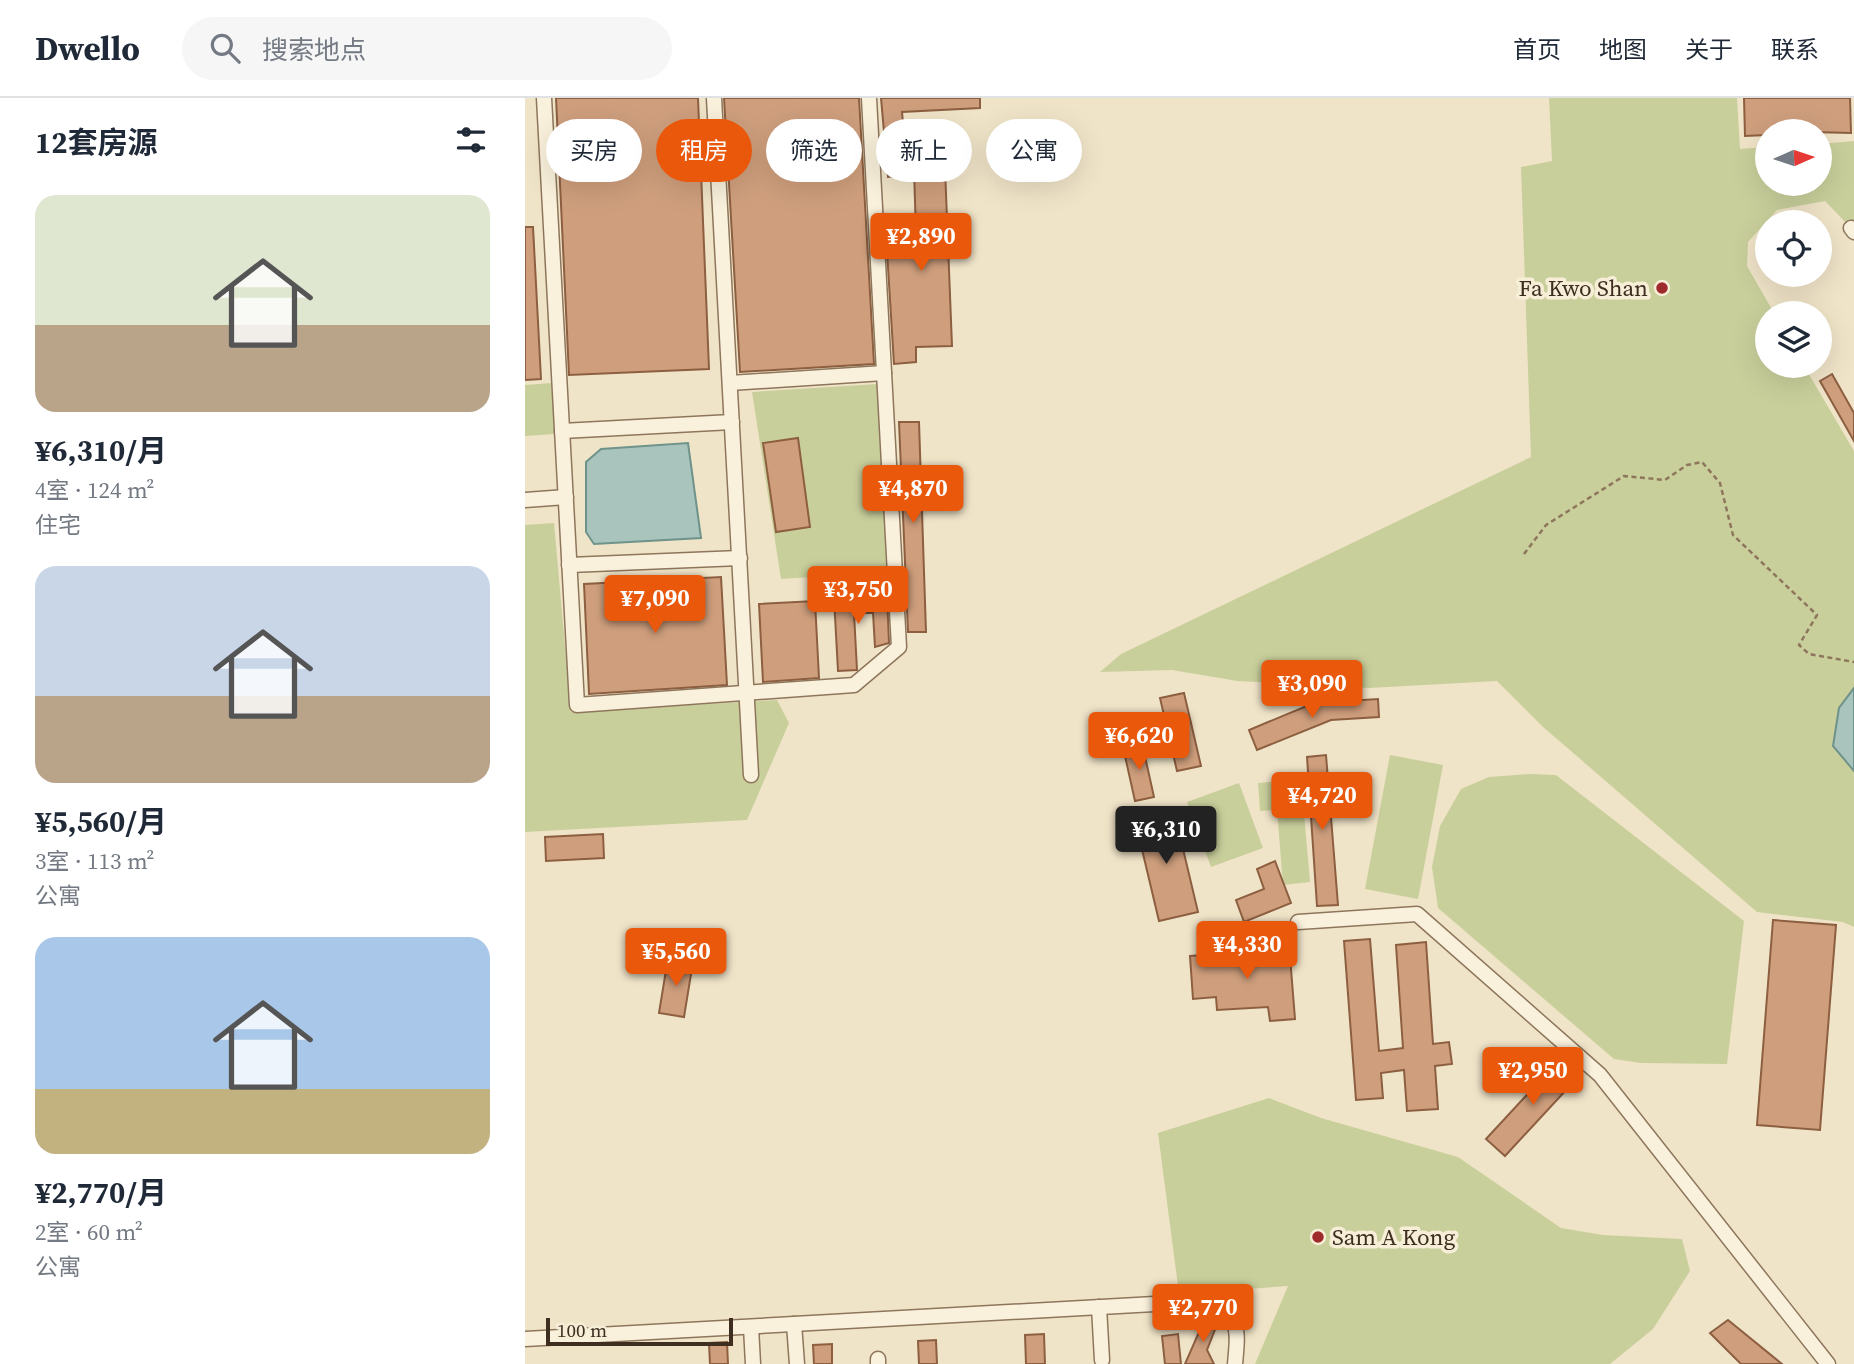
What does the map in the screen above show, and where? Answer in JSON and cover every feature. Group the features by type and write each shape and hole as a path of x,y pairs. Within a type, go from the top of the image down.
{"lane":[{"path":"544,98 577,705 853,685 899,647 869,98"},
{"path":"714,98 751,775"},
{"path":"730,383 884,373"},
{"path":"562,431 732,422"},
{"path":"525,500 566,497"},
{"path":"569,565 740,558"},
{"path":"1298,922 1417,914 1600,1075 1828,1364"},
{"path":"525,1339 1208,1301 1227,1310 1235,1322 1235,1364"},
{"path":"1100,1307 1102,1360"},
{"path":"794,1324 797,1364"},
{"path":"751,1327 753,1364"}],"path":[{"path":"1524,554 1546,525 1624,476 1665,480 1687,465 1702,462 1720,483 1733,535 1817,615 1799,645 1809,654 1854,662"}],"green space":[{"path":"1549,98 1737,98 1740,149 1755,148 1755,196 1832,196 1832,143 1854,141 1854,226 1851,228 1825,201 1777,210 1755,210 1755,234 1748,242 1747,266 1755,280 1755,287 1759,287 1767,301 1755,301 1755,378 1811,378 1854,451 1854,927 1843,922 1757,912 1542,726 1497,681 1369,688 1237,681 1172,670 1100,672 1121,654 1531,457 1521,167 1552,161"},
{"path":"551,383 555,434 525,436 525,385"},
{"path":"877,384 889,572 781,579 752,392"},
{"path":"554,523 571,712 777,700 789,723 747,820 525,832 525,525"},
{"path":"1390,755 1443,765 1418,899 1365,889"},
{"path":"1556,775 1744,921 1727,1064 1641,1063 1614,1059 1438,908 1432,867 1440,826 1461,789 1489,777"},
{"path":"1301,779 1310,882 1283,885 1277,810 1260,811 1258,783"},
{"path":"1239,783 1263,848 1211,867 1187,802"},
{"path":"1269,1098 1321,1118 1458,1157 1561,1228 1603,1235 1682,1239 1690,1271 1653,1329 1610,1364 1255,1364 1288,1286 1179,1294 1158,1133"}],"water":[{"path":"688,443 701,538 594,544 586,532 586,462 601,449"},
{"path":"1854,688 1854,771 1833,746 1839,708"}],"building":[{"path":"556,98 698,98 699,119 656,119 656,182 701,182 709,369 569,375 560,182 642,182 642,119 557,119"},
{"path":"724,98 859,98 860,119 766,119 766,182 862,182 862,151 874,364 740,372 729,182 752,182 752,119 725,119"},
{"path":"881,98 980,98 980,108 902,112 903,119 883,119"},
{"path":"1744,98 1850,98 1851,133 1832,133 1832,119 1755,119 1755,136 1745,136"},
{"path":"914,182 946,182 952,346 916,347 916,362 894,364 886,235 916,234"},
{"path":"525,227 533,227 541,379 525,380"},
{"path":"1832,374 1854,413 1854,441 1820,381 1832,378"},
{"path":"899,422 919,422 926,632 908,632"},
{"path":"798,438 810,527 776,532 763,443"},
{"path":"721,577 727,685 589,694 584,584"},
{"path":"887,596 889,643 875,647 873,613 854,613 857,670 838,671 834,598"},
{"path":"815,601 819,678 763,682 759,604"},
{"path":"1184,693 1201,766 1177,771 1160,698"},
{"path":"1378,699 1379,717 1331,720 1257,750 1249,730 1314,703"},
{"path":"1142,743 1154,797 1135,801 1123,747"},
{"path":"1326,755 1338,905 1317,906 1307,757"},
{"path":"1174,811 1198,912 1159,921 1135,820"},
{"path":"603,834 604,858 546,861 545,837"},
{"path":"1275,861 1291,903 1244,922 1236,900 1264,889 1257,869"},
{"path":"1773,920 1836,925 1820,1130 1757,1125"},
{"path":"1370,939 1379,1051 1403,1048 1396,945 1426,942 1433,1044 1449,1042 1452,1064 1435,1066 1438,1109 1407,1111 1404,1070 1381,1073 1383,1098 1356,1100 1344,941"},
{"path":"1289,944 1295,1019 1270,1021 1268,1007 1217,1010 1216,997 1193,999 1190,956 1263,951 1263,947"},
{"path":"668,958 693,962 684,1017 659,1013"},
{"path":"1561,1058 1580,1075 1505,1156 1486,1139"},
{"path":"1206,1316 1218,1322 1207,1350 1214,1364 1185,1364"},
{"path":"1728,1320 1782,1364 1741,1364 1710,1333"},
{"path":"1044,1334 1045,1364 1026,1364 1025,1335"},
{"path":"1178,1334 1181,1364 1165,1364 1162,1336"},
{"path":"936,1340 937,1364 919,1364 918,1341"},
{"path":"727,1342 728,1364 710,1364 709,1343"},
{"path":"832,1344 832,1364 814,1364 813,1345"}],"place":[{"name":"Fa Kwo Shan","path":"1662,288"},
{"name":"Sam A Kong","path":"1318,1237"}]}
